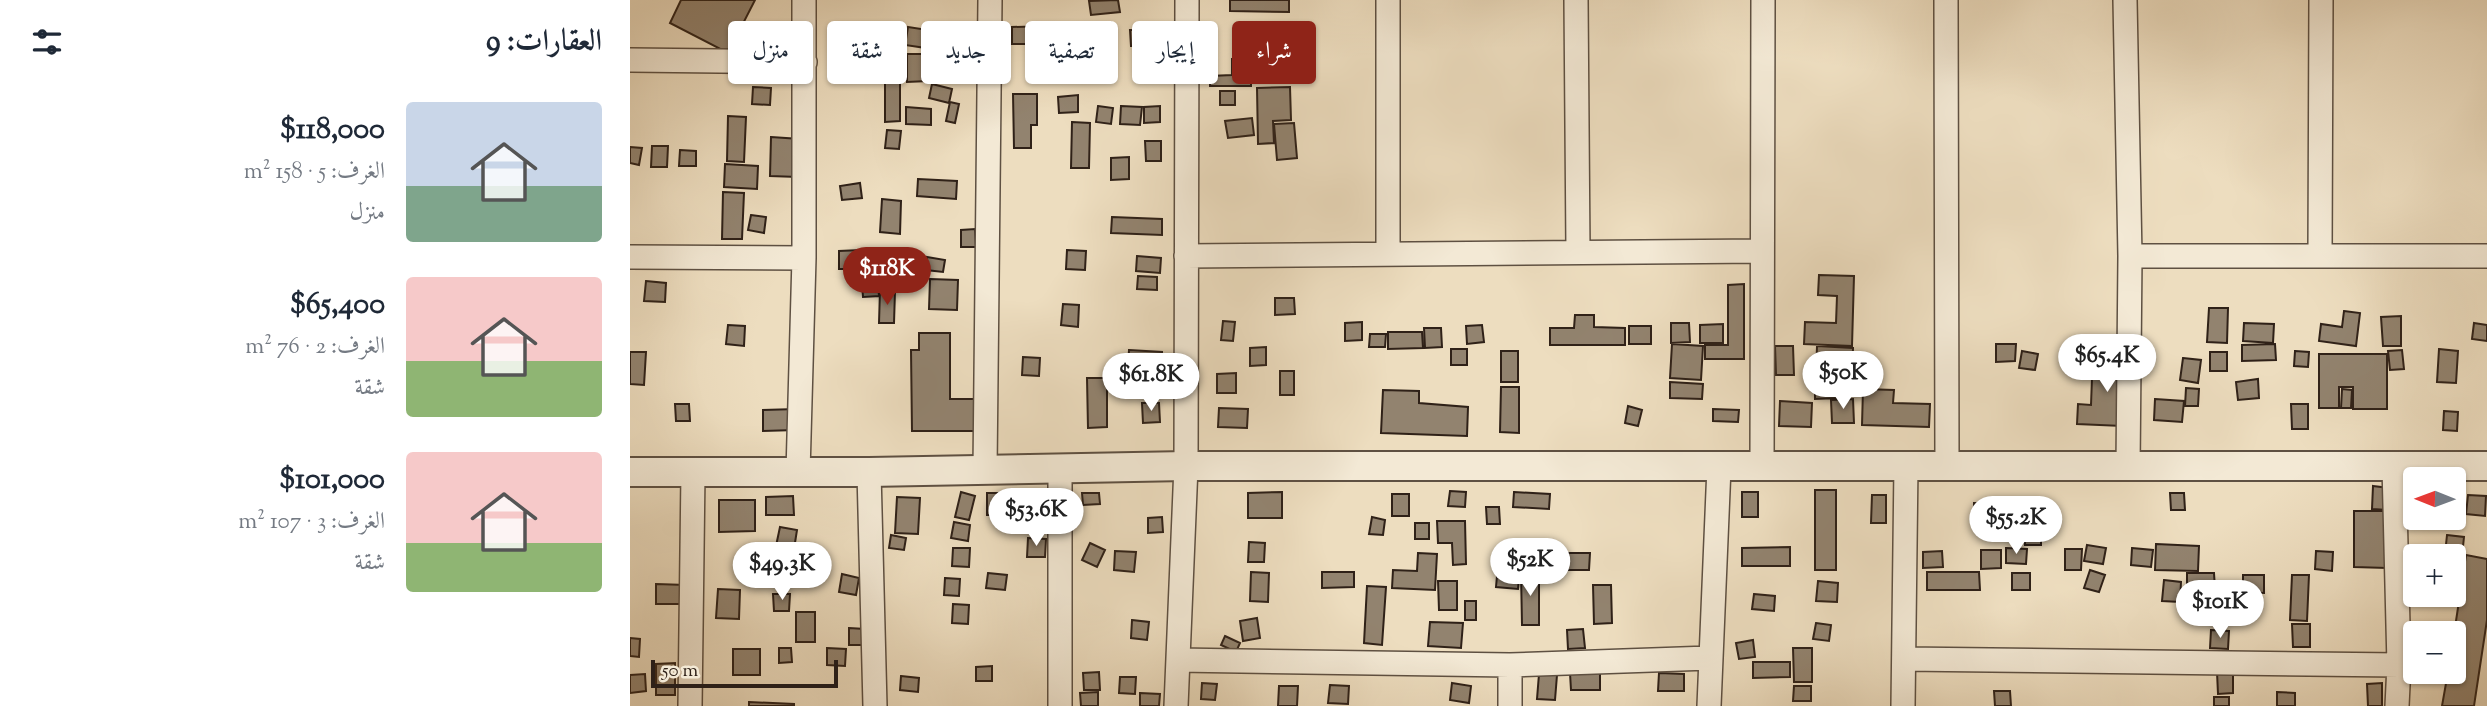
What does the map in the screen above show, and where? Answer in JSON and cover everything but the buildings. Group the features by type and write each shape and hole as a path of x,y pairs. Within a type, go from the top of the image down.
{"street":[{"path":"804,0 804,21"},
{"path":"985,470 990,0"},
{"path":"1176,706 1186,466 1187,0"},
{"path":"1388,0 1388,253"},
{"path":"1576,0 1578,251"},
{"path":"1762,467 1763,0"},
{"path":"1946,0 1947,465"},
{"path":"2125,0 2130,256 2128,467"},
{"path":"2320,254 2321,0"},
{"path":"630,60 728,61"},
{"path":"798,472 804,258 805,84"},
{"path":"1186,256 1762,251"},
{"path":"2130,256 2487,256"},
{"path":"630,257 804,258"},
{"path":"630,472 869,472 1186,466 2487,466"},
{"path":"1903,706 1906,466"},
{"path":"2394,466 2399,665 2397,706"},
{"path":"1709,706 1718,467"},
{"path":"1060,468 1060,706"},
{"path":"869,472 875,706"},
{"path":"690,706 693,473"},
{"path":"1178,660 1510,665 1709,658"},
{"path":"1904,659 2399,665"},
{"path":"1510,665 1510,706"}]}
